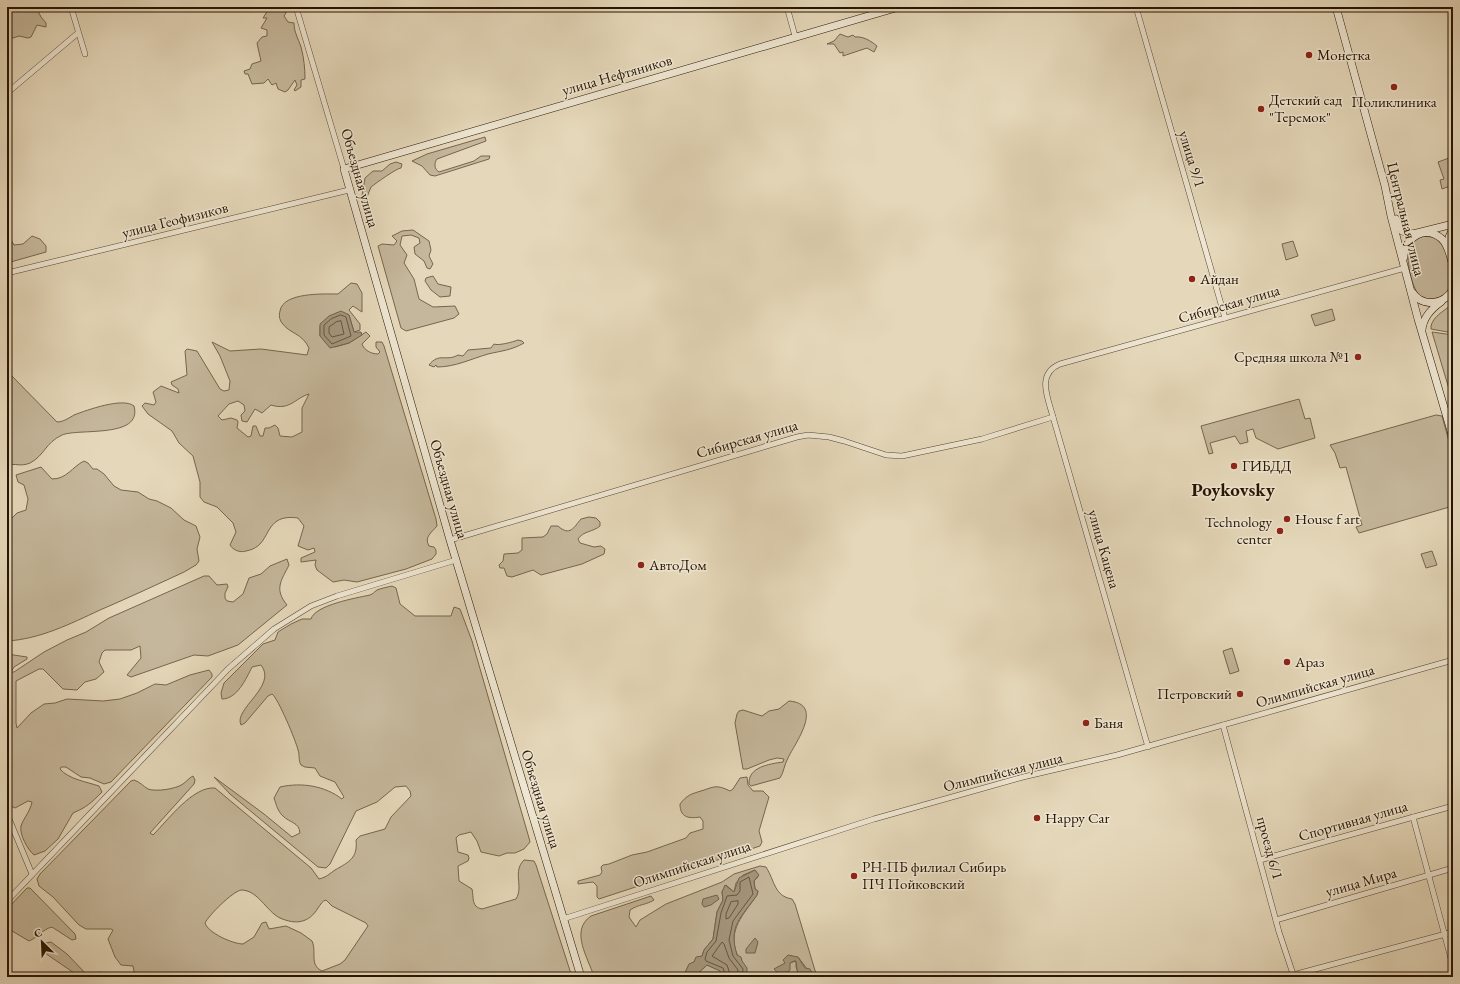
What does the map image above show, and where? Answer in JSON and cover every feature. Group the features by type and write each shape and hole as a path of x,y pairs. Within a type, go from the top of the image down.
{"street":[{"path":"70,7 85,54"},
{"name":"Объездная улица","path":"296,7 344,168 349,190 450,540 581,977"},
{"path":"787,7 795,36"},
{"name":"улица Нефтяников","path":"344,168 899,7"},
{"name":"улица 9/1","path":"1136,7 1226,318"},
{"name":"Центральная улица","path":"1336,7 1386,191 1422,332 1453,438"},
{"path":"7,92 78,33"},
{"name":"улица Геофизиков","path":"7,273 349,190"},
{"path":"1386,191 1402,231 1410,235 1453,224"},
{"path":"1453,229 1449,237 1449,251 1453,266"},
{"path":"1404,265 1406,246 1413,237 1419,233 1432,234 1439,237 1449,251"},
{"name":"Сибирская улица","path":"1060,364 1226,318 1404,265"},
{"path":"1410,286 1414,295 1424,302 1433,303 1445,298"},
{"path":"1422,332 1424,322 1429,312 1453,289"},
{"name":"улица Кацена","path":"1060,364 1048,372 1045,381 1053,417 1148,747"},
{"name":"Сибирская улица","path":"450,540 797,437 808,435 829,437 886,455 902,456 982,439 1053,417"},
{"path":"7,901 228,669 274,629 311,606 337,596 456,560"},
{"name":"Олимпийская улица","path":"563,919 880,817 1023,777 1076,766 1148,747 1453,660"},
{"name":"проезд 6/1","path":"1223,726 1276,920 1293,976"},
{"name":"Спортивная улица","path":"1260,860 1453,806"},
{"path":"7,814 32,874"},
{"path":"1413,817 1453,966"},
{"name":"улица Мира","path":"1276,920 1453,868"},
{"path":"1293,976 1453,932"}],"shaded area":[{"path":"7,7 36,7 46,23 46,27 37,25 31,37 28,38 19,36 13,38 7,37"},
{"path":"270,7 287,7 287,11 284,16 288,22 294,23 295,32 302,51 305,75 305,79 301,80 301,87 295,91 294,90 297,85 295,80 285,92 278,89 276,83 272,85 268,79 264,83 252,84 248,74 245,74 244,71 250,69 252,64 261,61 257,43 262,37 267,36 267,30 261,28 267,18 263,18"},
{"path":"840,34 848,37 853,35 855,37 864,38 877,46 874,52 867,48 843,56 843,52 840,53 834,44 827,44 834,41"},
{"path":"485,137 486,141 437,159 435,166 439,172 474,161 481,156 490,156 489,159 435,176 430,175 422,166 412,161 427,154"},
{"path":"1449,158 1453,170 1453,185 1442,189 1440,180 1444,179 1438,162"},
{"path":"396,162 402,164 401,168 371,187 367,197 371,211 370,215 362,196 365,178 373,171 382,171 390,164"},
{"path":"413,230 429,241 431,250 429,256 433,264 430,269 427,268 424,261 415,254 414,247 420,243 419,238 411,235 402,236 400,245 407,255 404,263 414,279 419,299 433,307 455,306 459,314 454,318 406,331 401,328 378,246 382,244 394,245 397,241 392,236 402,231"},
{"path":"7,233 14,245 23,244 32,236 40,239 46,246 46,252 7,263"},
{"path":"1427,236 1438,240 1447,254 1453,276 1453,285 1440,299 1421,297 1414,286 1409,265 1408,252 1413,241 1420,237"},
{"path":"1293,241 1298,256 1286,260 1282,244"},
{"path":"433,276 438,284 451,287 450,296 440,297 431,290 425,281 426,278"},
{"path":"351,283 357,284 362,293 362,312 353,306 349,310 360,324 360,330 354,332 349,315 337,313 320,326 320,336 335,347 349,343 366,332 370,336 362,344 366,350 375,354 380,352 376,347 376,342 382,342 437,526 429,535 427,540 429,546 434,547 436,550 436,554 432,559 406,569 357,582 344,580 333,582 317,570 315,565 316,560 301,562 301,558 315,552 314,548 308,550 298,546 304,526 298,518 293,517 277,521 262,542 253,549 241,552 233,548 230,545 236,532 233,523 217,507 204,502 200,497 200,482 193,456 179,443 172,431 148,414 142,406 145,403 154,405 156,402 153,392 161,386 179,393 178,389 172,385 171,382 187,375 185,351 187,349 197,351 220,389 224,391 229,390 230,381 220,356 212,342 230,351 261,349 307,355 309,348 303,339 285,327 280,320 280,312 283,305 288,300 305,295 338,294","holes":["309,394 302,408 302,432 292,437 280,436 278,428 275,425 265,428 263,436 260,436 256,426 253,426 251,436 248,437 237,428 237,420 231,418 222,420 218,416 229,404 238,401 244,405 245,411 241,415 242,421 247,422 255,409 262,413 271,405 288,405"]},
{"path":"1453,304 1453,333 1431,329 1431,325 1435,318"},
{"path":"1332,309 1335,320 1315,326 1311,315"},
{"path":"1432,332 1453,335 1453,399 1452,399"},
{"path":"518,340 524,343 511,349 444,367 437,367 436,365 434,367 429,365 439,358 450,358 458,355 463,356 468,350 491,348 494,344 509,343"},
{"path":"7,371 57,422 64,421 74,415 105,405 122,403 134,406 134,416 129,423 119,428 62,435 56,438 35,460 30,463 24,465 7,465"},
{"path":"1299,399 1305,419 1310,418 1315,438 1278,449 1256,438 1253,429 1246,431 1248,442 1240,444 1235,436 1210,443 1213,453 1209,454 1201,426"},
{"path":"1436,415 1442,416 1453,456 1453,506 1359,533 1356,527 1362,525 1346,467 1340,468 1335,453 1330,445"},
{"path":"84,461 93,469 97,469 104,474 114,486 121,490 138,492 149,499 157,501 171,508 184,520 196,526 200,537 197,549 199,561 196,565 184,572 66,625 43,634 19,640 7,641 7,523 17,513 26,510 28,499 24,485 18,482 16,475 41,467 52,479 62,477"},
{"path":"589,517 596,518 600,522 600,526 583,534 578,539 580,543 594,547 601,546 605,549 604,554 582,564 541,575 533,570 512,577 507,576 504,568 500,568 499,565 503,561 504,554 518,553 522,550 522,538 543,537 547,534 551,526 558,526 566,531 569,531 574,528 581,519"},
{"path":"1432,551 1437,565 1426,568 1421,554"},
{"path":"287,559 289,565 281,580 280,590 287,605 238,645 208,656 194,655 131,677 127,675 141,658 140,646 131,650 105,650 102,653 99,662 104,672 96,679 85,682 77,690 63,689 43,669 39,669 16,681 17,728 31,713 44,704 55,703 67,699 103,701 120,699 155,684 166,685 190,675 209,670 212,674 212,677 111,782 104,784 90,778 81,777 66,767 61,767 60,769 63,772 78,780 99,786 102,792 89,804 73,813 58,839 45,851 34,855 24,842 21,833 22,823 30,809 32,802 28,801 15,808 11,806 7,797 7,654 27,657 27,659 14,667 11,672 14,672 44,652 86,632 109,618 204,576 209,576 217,585 227,584 228,587 225,593 225,598 227,601 233,602 243,594 249,578 261,574 270,566"},
{"path":"392,586 396,588 400,604 415,616 451,616 454,607 460,609 472,641 530,842 524,849 515,853 507,853 499,856 481,852 477,841 471,832 459,835 456,838 458,852 468,855 469,858 468,861 458,866 459,881 472,889 473,899 476,906 482,909 516,899 519,889 519,869 524,860 534,861 572,977 135,977 133,966 121,965 115,957 108,939 113,930 86,929 79,925 53,897 39,886 37,879 40,874 131,781 134,780 148,789 161,790 180,786 193,776 195,780 194,784 150,833 153,835 181,805 198,792 215,788 311,868 319,879 352,859 356,851 356,840 360,836 385,829 391,817 411,796 410,791 406,786 395,787 377,802 356,811 330,864 326,868 318,867 230,794 214,777 292,837 300,833 298,827 281,814 277,808 274,798 280,787 297,785 313,786 328,791 342,799 344,797 335,782 320,776 315,768 301,765 297,745 282,711 272,694 268,696 245,723 241,725 240,719 243,712 264,681 265,673 261,665 252,667 240,688 232,696 222,699 221,693 224,683 263,644 275,640 278,632 302,619 311,619 314,614 328,606 346,600 370,595 377,590","holes":["241,890 247,891 257,897 275,915 291,922 302,921 311,917 323,901 326,900 332,906 366,923 368,926 345,960 340,964 322,971 314,962 314,949 312,941 301,933 286,926 269,929 266,922 262,923 254,937 243,944 239,944 221,937 207,927 205,923 207,919 227,899"]},
{"path":"1232,648 1239,671 1230,674 1223,651"},
{"path":"789,701 800,704 805,709 805,725 801,734 780,778 751,786 749,784 750,778 756,770 766,765 783,762 784,759 777,758 747,769 743,769 735,723 737,714 739,711 743,710 762,716 769,711 779,709"},
{"path":"747,777 748,785 753,791 763,791 769,797 759,831 762,842 760,846 599,899 597,897 597,886 593,882 578,884 578,881 600,875 602,872 601,867 603,865 632,855 647,852 686,838 690,833 703,829 703,821 700,817 692,818 686,816 681,812 680,804 692,794 712,787 721,787 730,791 740,778"},
{"path":"760,866 766,867 778,891 782,895 792,899 795,904 817,977 802,977 811,974 798,957 783,965 789,966 790,963 796,961 796,967 800,977 744,977 747,974 737,954 734,945 734,937 738,923 757,895 758,891 755,889 754,881 758,877 755,870 743,875 736,883 734,892 726,885 722,892 723,900 717,912 713,939 704,950 702,956 696,958 694,962 689,965 683,977 594,977 582,945 581,937 581,929 591,916 651,896 654,900 630,910 629,917 636,927 640,920 666,904 722,882 734,874"},
{"path":"27,888 30,888 75,934 76,939 72,940 52,927 29,941 7,928 7,909"},
{"path":"51,942 67,954 87,975 92,976 99,972 108,974 110,977 80,977 42,951 42,947 46,943"},
{"path":"707,965 721,971 722,977 694,977"}],"water":[{"path":"341,311 349,315 354,332 361,332 362,335 349,343 330,348 320,336 320,324 329,316"},
{"path":"755,870 759,875 754,881 755,889 758,891 757,895 741,916 735,929 734,936 737,955 741,957 747,968 747,975 744,977 722,977 720,971 707,965 694,977 683,977 689,964 694,962 696,957 702,956 704,950 713,939 717,912 723,900 722,892 725,885 734,892 739,878"},
{"path":"717,895 719,899 711,905 704,907 702,904 703,899"},
{"path":"755,938 758,942 755,953 746,953 746,949"},
{"path":"788,955 798,957 805,968 810,969 812,973 798,977 796,961 794,961 790,963 790,970 788,972 779,974 774,969 785,963 783,960"}],"place":[{"name":"Монетка","path":"1309,55"},
{"name":"Поликлиника","path":"1394,87"},
{"name":"Детский сад \"Теремок\"","path":"1261,109"},
{"name":"Айдан","path":"1192,279"},
{"name":"Средняя школа №1","path":"1358,357"},
{"name":"ГИБДД","path":"1234,466"},
{"name":"House f art","path":"1287,519"},
{"name":"Technology center","path":"1280,531"},
{"name":"АвтоДом","path":"641,565"},
{"name":"Араз","path":"1287,662"},
{"name":"Петровский","path":"1240,694"},
{"name":"Баня","path":"1086,723"},
{"name":"Happy Car","path":"1037,818"},
{"name":"РН-ПБ филиал Сибирь ПЧ Пойковский","path":"854,876"}],"district":[{"name":"Poykovsky","path":"1233,489"}]}
